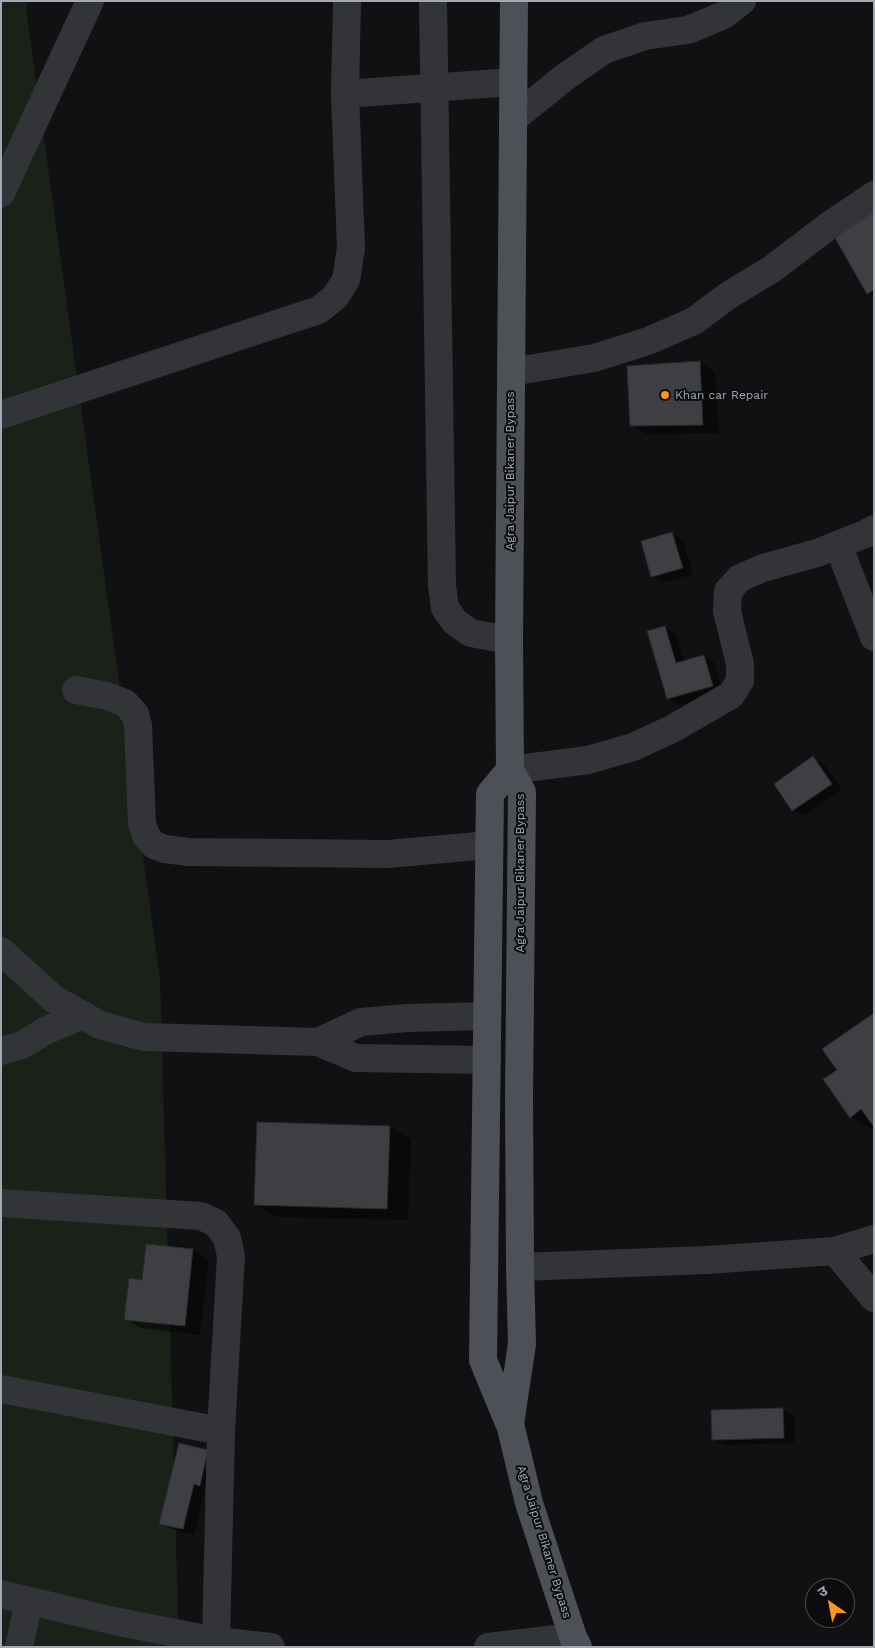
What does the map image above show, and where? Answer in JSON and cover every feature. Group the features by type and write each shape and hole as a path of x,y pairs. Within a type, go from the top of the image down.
{"main road":[{"name":"Agra Jaipur Bikaner Bypass","path":"514,1 508,640 510,770 522,792 520,1267 522,1344 510,1424 530,1503 576,1642"},
{"path":"510,770 490,794 483,1360 510,1424"}],"street":[{"path":"1,193 90,1"},
{"path":"1,415 319,310 335,297 346,280 351,248 345,94 347,1"},
{"path":"433,1 442,586 445,608 455,622 471,633 508,640"},
{"path":"513,119 565,77 604,50 645,36 688,30 724,15 742,1"},
{"path":"345,94 513,82"},
{"path":"511,372 594,358 648,341 694,321 729,295 772,270 831,224 874,195"},
{"path":"510,770 588,760 633,747 672,729 731,695 740,681 740,664 727,611 728,591 740,578 763,568 817,553 874,529"},
{"path":"838,545 874,638"},
{"path":"76,690 106,696 125,703 135,714 138,725 142,824 146,836 154,845 165,849 189,852 388,854 489,845"},
{"path":"1,951 54,1000 100,1025 144,1037 318,1042 356,1058 487,1060"},
{"path":"1,1051 22,1045 47,1030 83,1016"},
{"path":"318,1042 361,1022 407,1018 487,1016"},
{"path":"1,1203 201,1216 216,1223 227,1238 231,1256 222,1431 216,1641"},
{"path":"520,1267 707,1260 835,1251 874,1239"},
{"path":"835,1251 874,1298"},
{"path":"1,1389 222,1431"},
{"path":"1,1594 114,1622 216,1641 271,1647"},
{"path":"19,1647 29,1601"},
{"path":"488,1647 576,1642"}],"shaded area":[{"path":"1,1 28,1 26,8 160,979 179,1647 1,1647"}],"building":[{"path":"874,207 874,290 867,294 831,231"},
{"name":"Khan car Repair","path":"700,361 703,425 630,426 627,366"},
{"path":"672,532 683,568 651,577 641,541"},
{"path":"665,626 676,663 704,655 713,686 667,699 647,631"},
{"path":"813,756 832,784 792,811 774,784"},
{"path":"874,1013 874,1127 861,1109 850,1118 823,1079 837,1070 822,1049"},
{"path":"257,1122 390,1126 387,1209 254,1205"},
{"path":"146,1244 193,1249 185,1326 124,1320 129,1278 142,1280"},
{"path":"783,1408 784,1438 712,1440 711,1410"},
{"path":"179,1443 208,1450 200,1486 194,1484 183,1529 159,1524"}],"place":[{"name":"Khan car Repair","path":"665,395"}]}
